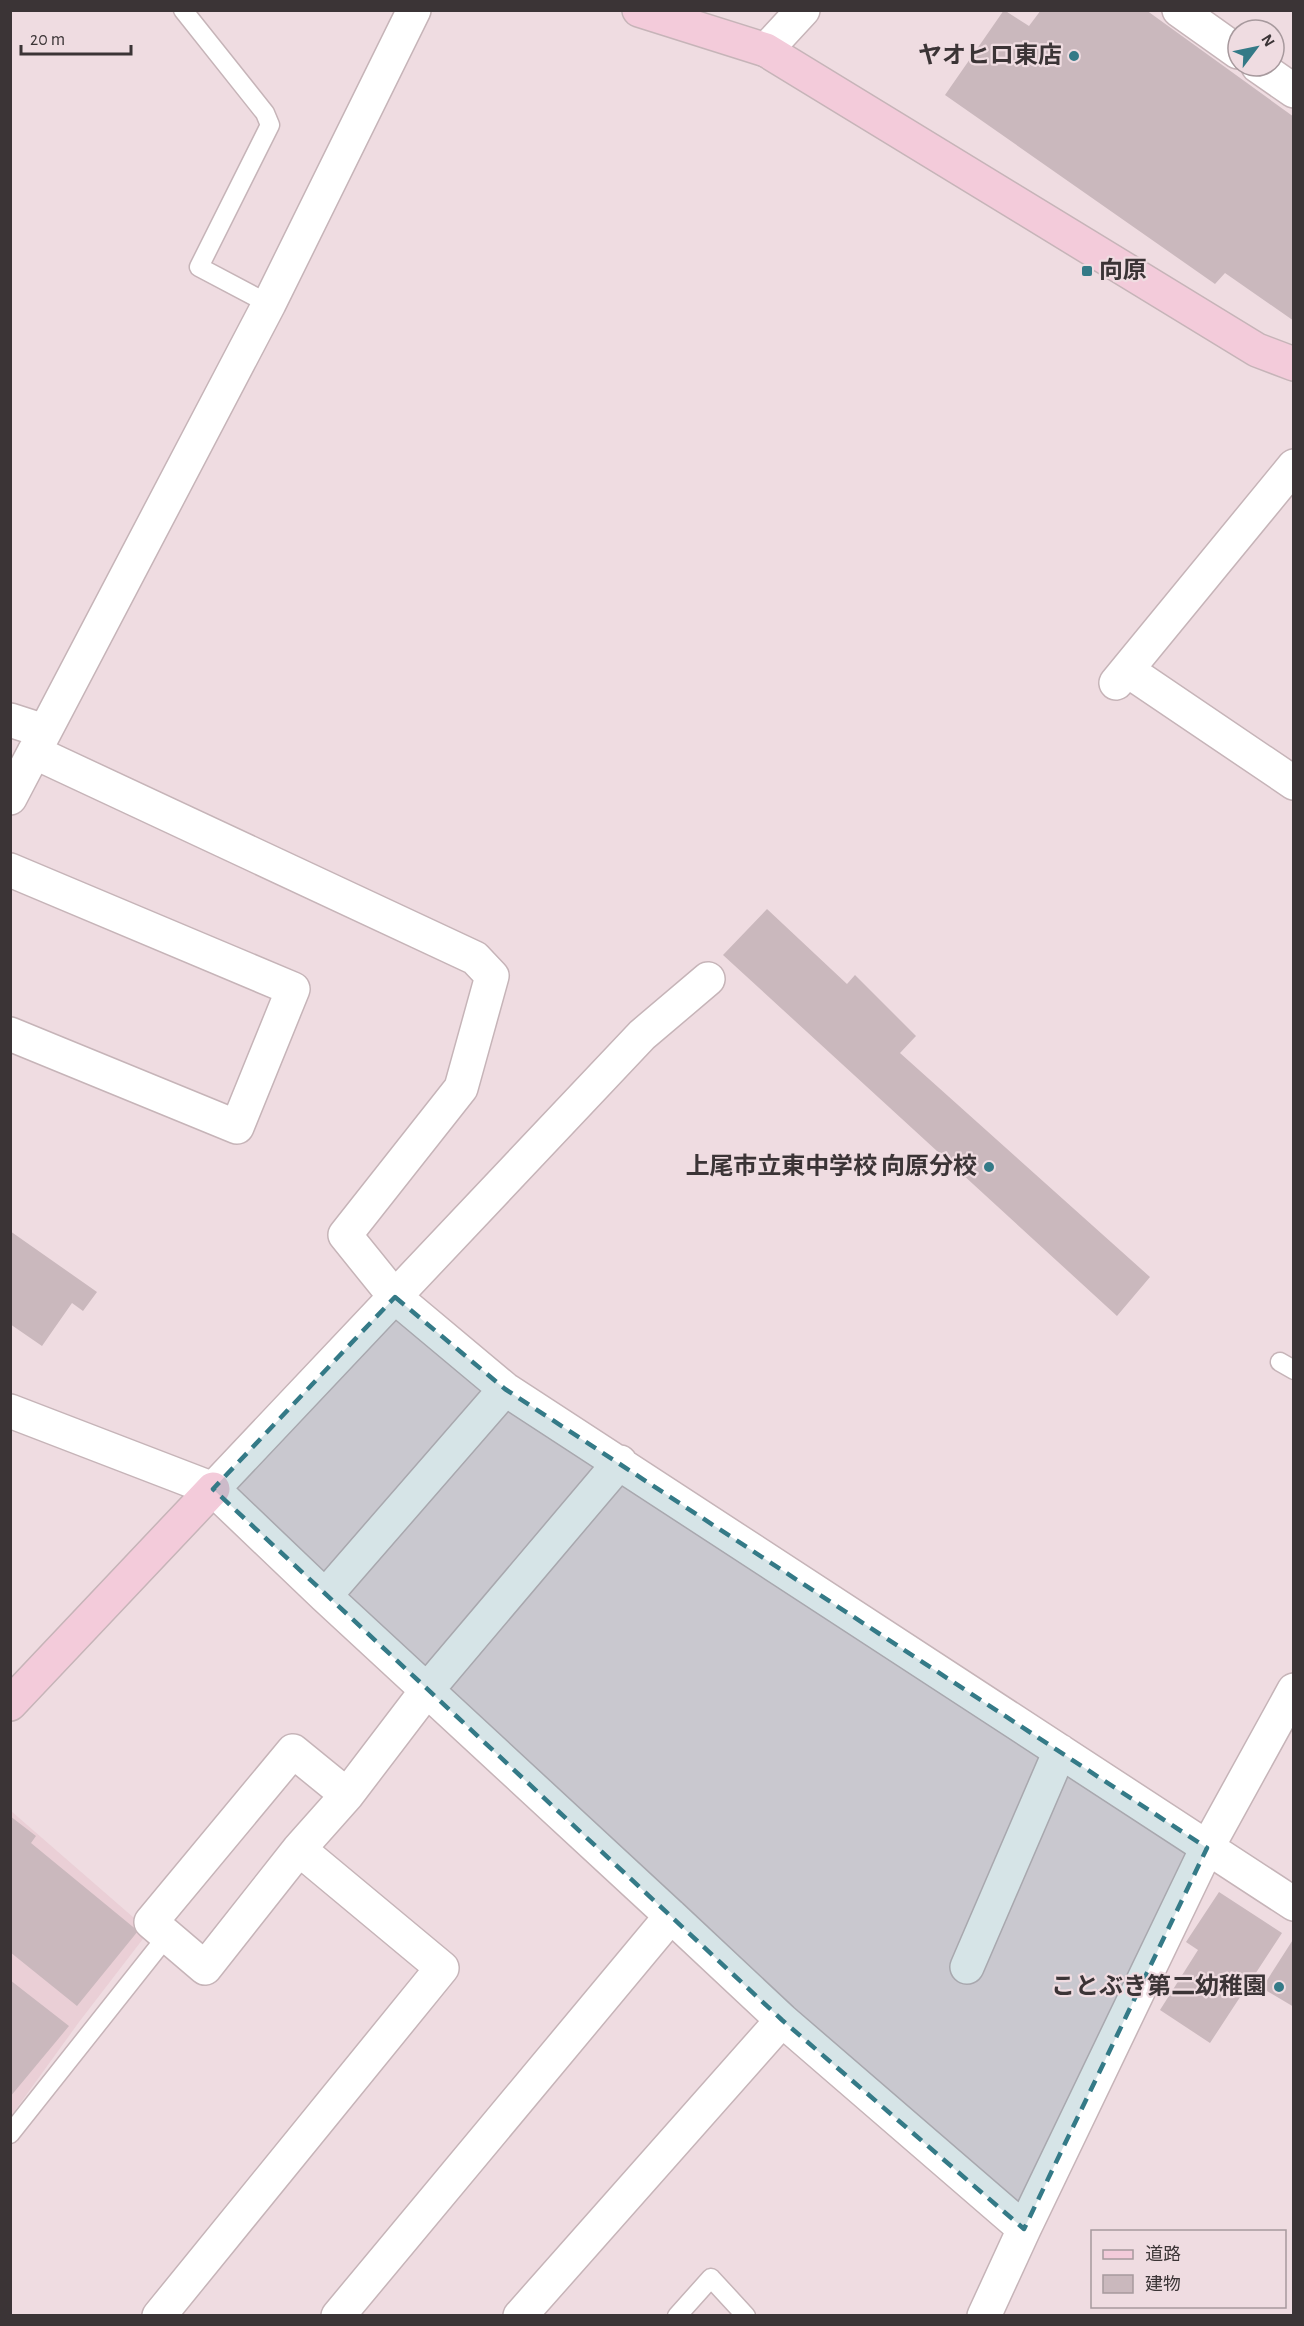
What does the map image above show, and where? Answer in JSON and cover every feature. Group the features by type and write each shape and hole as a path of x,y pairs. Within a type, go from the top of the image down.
{"street":[{"path":"10,798 269,304 414,10"},
{"path":"639,10 766,50 1257,350 1293,364"},
{"path":"766,50 803,10"},
{"path":"1179,10 1226,43"},
{"path":"1275,78 1293,91"},
{"path":"1293,466 1121,677 1293,783"},
{"path":"10,720 39,741 475,958 492,976 461,1088 345,1235 395,1297 506,1389 1293,1904"},
{"path":"10,870 293,989 237,1127 10,1034"},
{"path":"10,1704 642,1035 708,979"},
{"path":"325,1596 506,1389"},
{"path":"10,1411 213,1488 325,1596 782,2020 1024,2229"},
{"path":"347,1795 293,1751 151,1922 205,1968 299,1849 347,1795 427,1690 620,1462"},
{"path":"993,2313 1024,2229 1207,1848 1293,1690"},
{"path":"968,1967 1060,1751"},
{"path":"159,2316 442,1968 299,1849"},
{"path":"338,2316 671,1916"},
{"path":"520,2316 782,2020"}],"lane":[{"path":"183,10 265,113 270,125 199,267 269,304"},
{"path":"10,2134 167,1936"},
{"path":"677,2316 711,2278 746,2316"}],"highlighted area":[{"path":"395,1297 505,1389 1207,1848 1024,2229 782,2020 213,1489"}],"shaded area":[{"path":"11,1811 149,1931 11,2116"}],"building":[{"path":"1004,10 1029,26 1041,10 1146,10 1226,68 1226,78 1240,78 1294,117 1294,321 1225,273 1215,284 945,95"},
{"path":"767,909 847,984 855,975 916,1036 900,1053 1150,1277 1117,1316 723,955"},
{"path":"10,1231 97,1292 83,1311 72,1303 42,1346 10,1324"},
{"path":"10,1816 36,1836 31,1843 138,1931 77,2006 10,1952"},
{"path":"1219,1892 1282,1933 1210,2043 1160,2010 1198,1950 1186,1942"},
{"path":"1294,1938 1294,2007 1262,1988"},
{"path":"10,1980 69,2026 10,2097"}],"place":[{"name":"ヤオヒロ東店","path":"1074,56"},
{"name":"向原","path":"1087,271"},
{"name":"上尾市立東中学校 向原分校","path":"989,1167"},
{"name":"ことぶき第二幼稚園","path":"1279,1987"}]}
